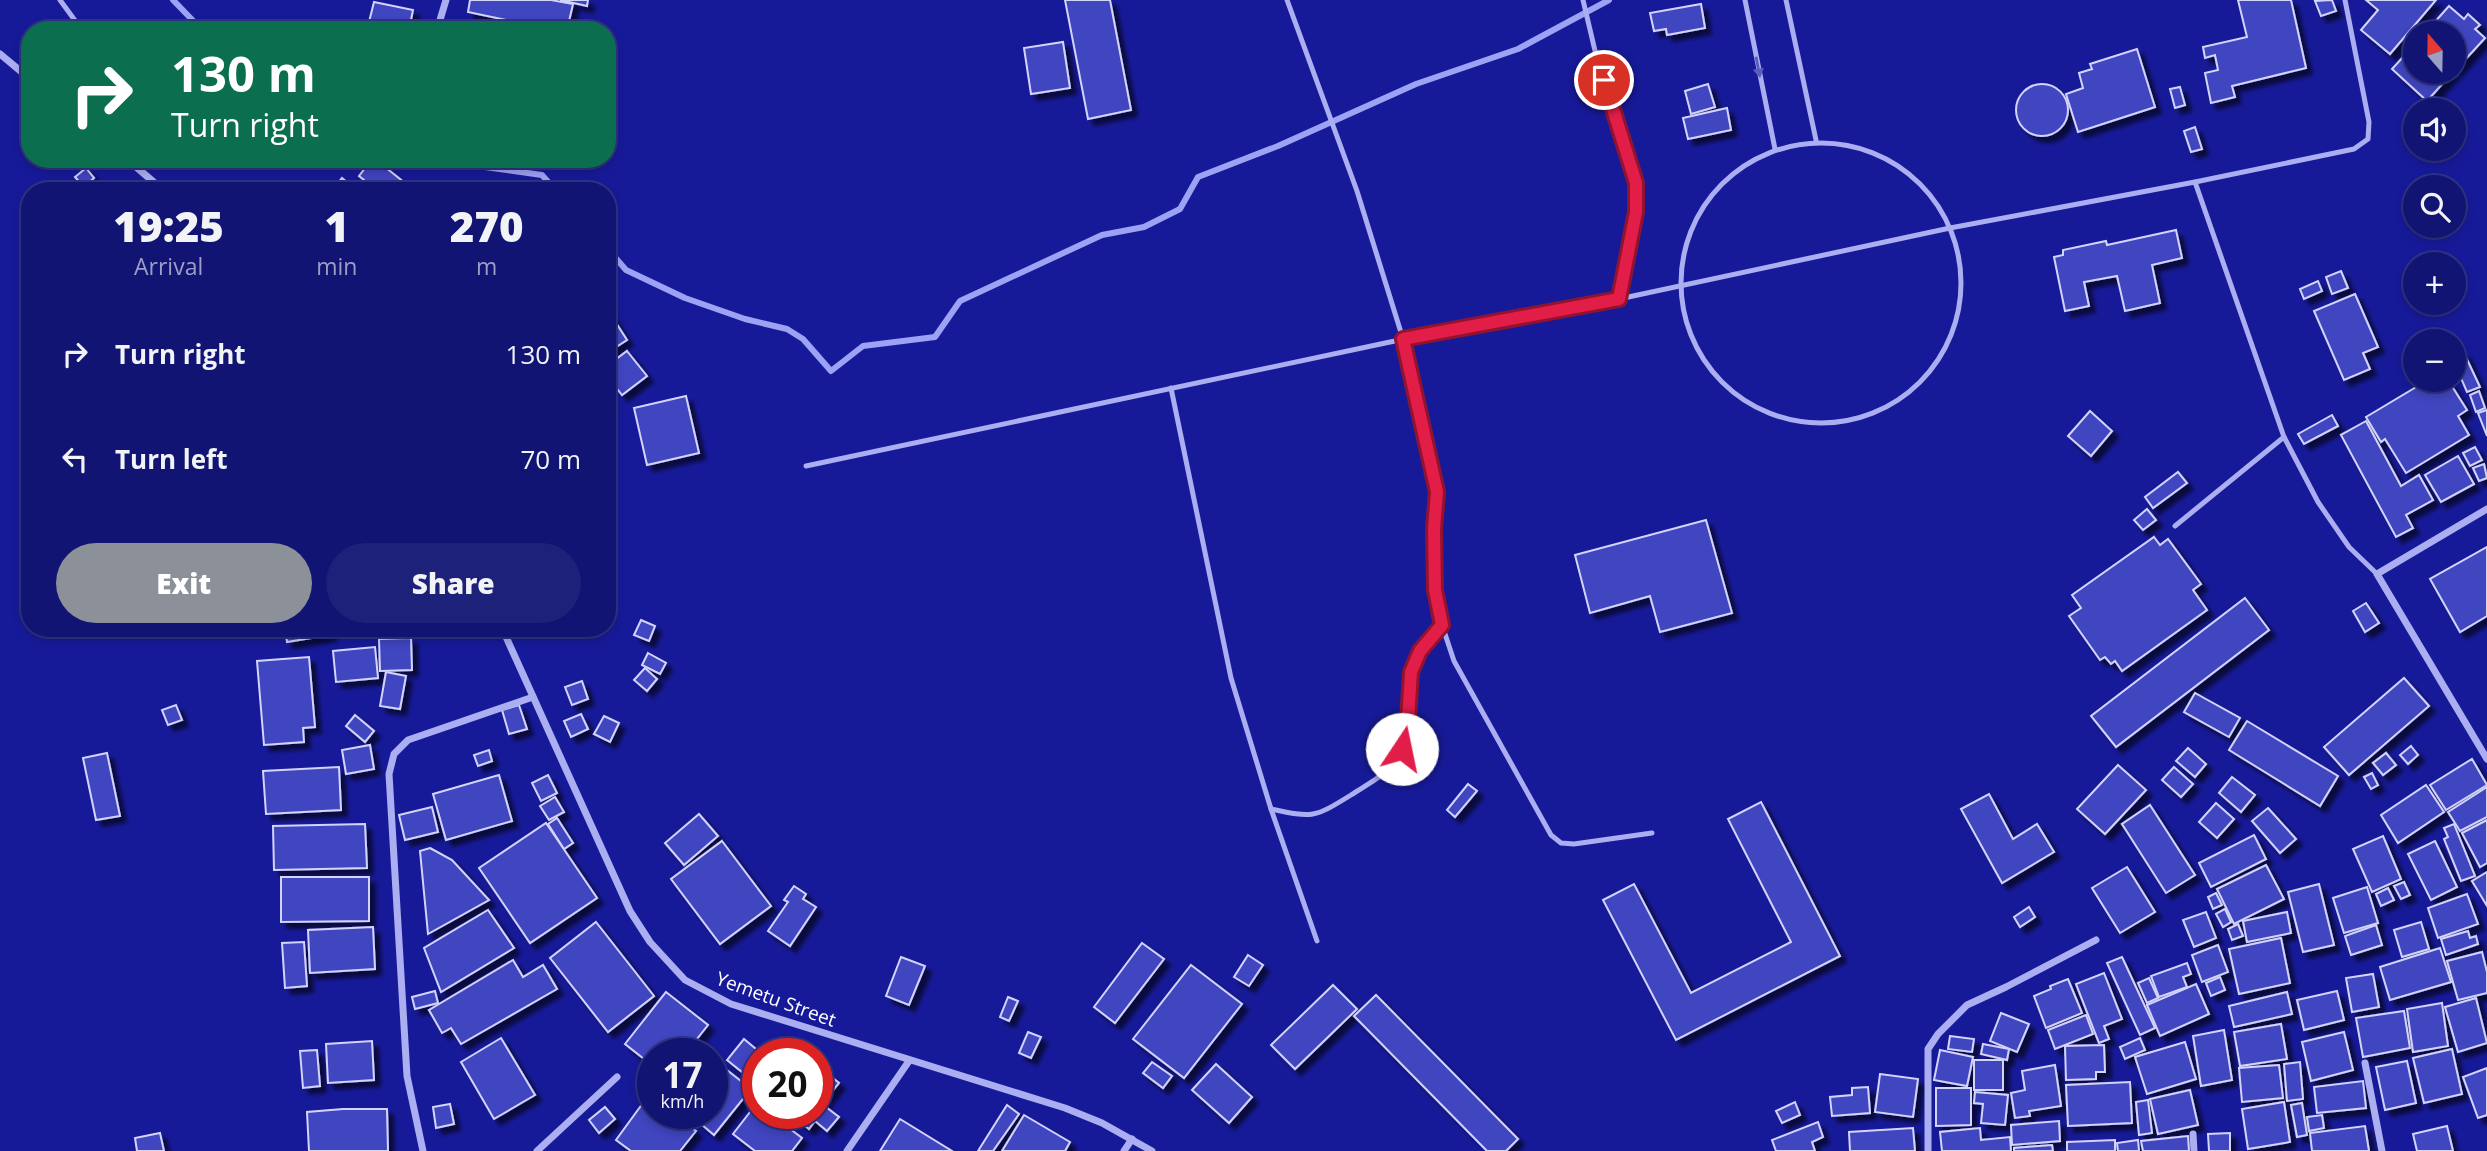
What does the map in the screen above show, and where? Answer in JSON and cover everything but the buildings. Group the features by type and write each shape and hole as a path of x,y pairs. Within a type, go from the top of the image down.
{"street":[{"path":"440,20 446,0"},
{"path":"0,54 21,72"},
{"path":"137,168 154,182"},
{"path":"2487,509 2377,574 2487,759"},
{"name":"Yemetu Street","path":"506,637 630,911 650,942 685,980 731,1004 1065,1108 1102,1123 1152,1151"},
{"path":"423,1151 407,1076 389,774 394,754 408,740 533,697"},
{"path":"1928,1151 1928,1049 1938,1034 1967,1005 2096,940"},
{"path":"847,1151 909,1061"},
{"path":"2365,1063 2382,1151"},
{"path":"537,1151 617,1077"},
{"path":"2193,1134 2194,1151"},
{"path":"1124,1151 1132,1139"}],"lane":[{"path":"60,0 75,21"},
{"path":"1287,0 1357,191 1403,339 1437,492 1434,529 1435,590 1442,625 1454,662 1551,835 1561,843 1574,844 1652,833"},
{"path":"1745,0 1774,149"},
{"path":"1786,0 1816,140"},
{"path":"806,466 1403,339 1619,299 1950,228 2354,149 2368,139 2369,122 2346,0"},
{"path":"1583,1 1636,183 1636,212 1619,299"},
{"path":"1816,140 1855,144 1896,163 1935,199 1950,228 1961,273 1960,303 1948,345 1924,379 1890,406 1841,422 1780,422 1743,406 1712,374 1695,345 1682,285 1683,254 1698,212 1730,174 1774,149 1816,140"},
{"path":"2195,182 2284,437 2318,502 2349,547 2377,574"},
{"path":"1171,388 1231,678 1271,809 1317,941"},
{"path":"2175,526 2284,437"},
{"path":"1271,809 1305,816 1323,812 1388,769 1397,760 1408,720 1411,672 1427,642 1442,625"}],"waterway":[{"path":"173,0 193,21"},
{"path":"616,258 626,270 685,298 745,319 787,329 803,339 831,371 863,346 935,337 960,301 1102,235 1144,227 1180,209 1198,177 1278,146 1416,84 1518,49 1609,0"},
{"path":"492,168 542,175 548,182"}],"route":[{"path":"1402,749 1408,720 1411,672 1420,651 1442,625 1435,590 1434,529 1437,492 1403,339 1619,299 1636,212 1636,183 1604,80"}]}
